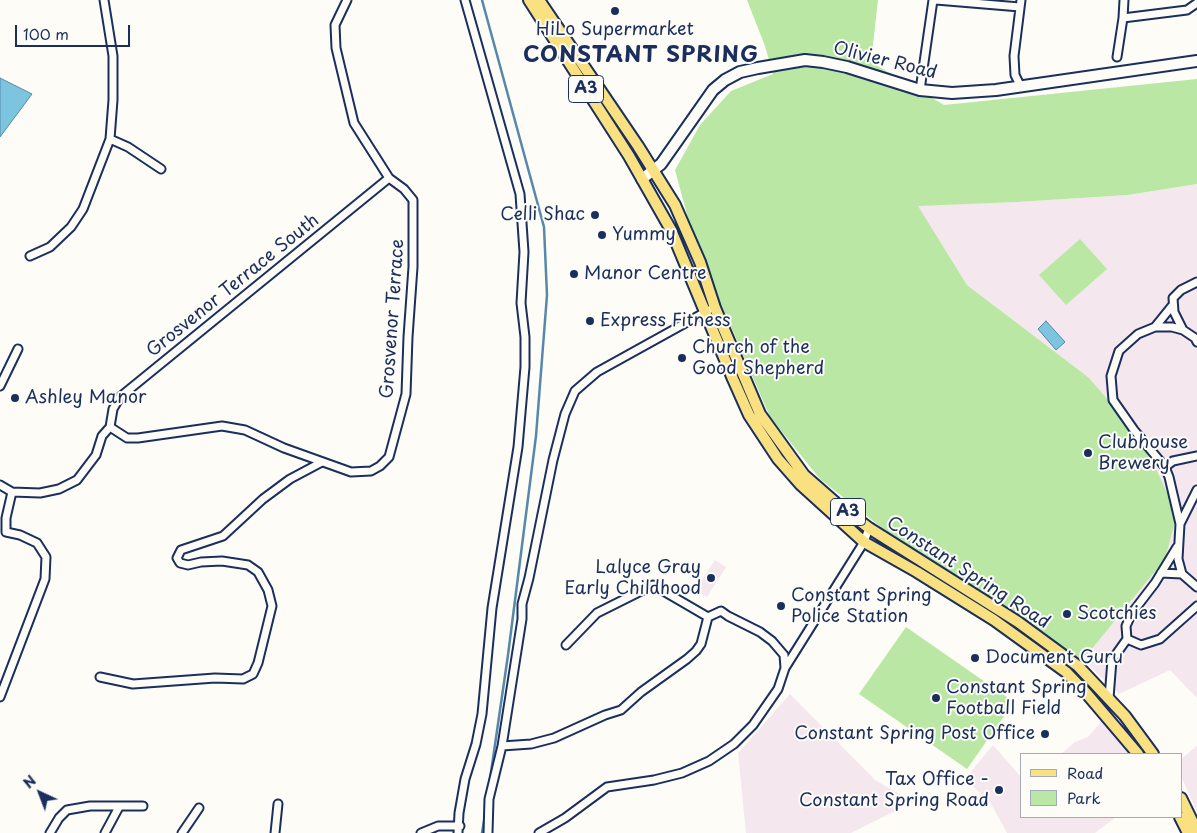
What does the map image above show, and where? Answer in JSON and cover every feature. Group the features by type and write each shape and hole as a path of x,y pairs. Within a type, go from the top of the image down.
{"main road":[{"name":"Constant Spring Road","path":"529,0 642,179 671,230 760,414 804,475 869,528 1018,622 1078,666 1125,716 1152,753"},
{"name":"Constant Spring Road","path":"540,0 654,170 675,205 700,262 710,310 732,379 749,414 778,459 800,484 864,542 917,572 994,620 1066,672 1137,753"},
{"name":"Olivier Road","path":"642,179 661,164 714,90 725,80 740,72 806,60 847,67 920,90 952,93 1021,87 1197,61"},
{"path":"1182,800 1197,831"},
{"path":"1180,818 1188,833"}],"street":[{"path":"30,256 50,247 71,227 83,209 110,139 113,100 113,56 104,0"},
{"name":"Grosvenor Terrace","path":"110,427 127,438 222,426 245,430 284,448 351,472 372,471 389,457 406,394 413,267 413,200 404,189 390,178 354,123 336,48 335,25 347,0"},
{"path":"421,833 438,826 459,829 459,813 465,780 476,744 483,705 492,608 518,447 525,357 521,303 524,252 520,194 465,0"},
{"path":"920,90 934,0 1020,4 1014,66 1015,75 1021,87"},
{"path":"1117,57 1124,0"},
{"path":"1123,18 1187,10 1197,3"},
{"path":"110,139 128,147 162,169"},
{"name":"Grosvenor Terrace South","path":"12,492 40,493 59,489 77,480 96,455 102,436 110,427 113,409 120,396 390,178"},
{"path":"1183,330 1172,306 1173,298 1175,294 1197,282"},
{"path":"1155,327 1172,306"},
{"path":"488,833 489,798 502,746 522,619 522,604 530,578 552,460 565,414 575,390 597,372 710,310"},
{"path":"1197,342 1195,338 1183,330 1172,326 1155,327 1138,334 1119,352 1111,376 1113,400 1134,430 1165,467 1180,524 1178,559 1182,574 1197,587"},
{"path":"0,386 18,349"},
{"path":"1165,467 1173,461 1197,456"},
{"path":"100,677 133,684 215,678 243,679 253,674 258,663 272,606 268,590 258,572 248,565 222,561 188,565 180,563 177,558 181,550 223,536 263,499 290,479 322,462"},
{"path":"0,485 12,492 3,533 20,535 37,543 46,557 44,579 0,697"},
{"path":"1180,524 1197,490"},
{"path":"538,833 565,818 607,787 654,780 682,773 709,761 734,744 753,725 778,689 785,668 864,542 869,528"},
{"path":"1109,698 1112,660 1127,639 1126,626 1132,613 1178,546"},
{"path":"1161,573 1182,574"},
{"path":"566,645 597,613 653,585 708,617"},
{"path":"1127,639 1141,645 1160,638 1197,606"},
{"path":"708,617 721,611 760,632 772,641 784,655 785,668"},
{"path":"502,746 531,744 554,738 605,715 621,710 640,692 696,651 701,644 708,617"},
{"path":"275,833 278,804"},
{"path":"50,833 66,810 90,806 143,806"},
{"path":"105,833 119,807"},
{"path":"182,833 199,808"}],"shaded area":[{"path":"1197,184 1197,698 1170,670 1119,694 1083,660 1165,559 1088,377 967,285 917,205 1017,202 1128,195"},
{"name":"Lalyce Gray Early Childhood","path":"715,560 726,567 707,597 696,590"},
{"path":"790,694 875,780 913,802 851,833 746,833 738,753"},
{"path":"1107,715 1131,753 1062,753 1075,742 1088,737"},
{"name":"Tax Office - Constant Spring Road","path":"993,745 1020,776 1020,818 1115,818 1095,833 1007,833 990,802 965,779"},
{"path":"1197,746 1197,812 1182,778 1182,758"}],"green space":[{"path":"747,0 878,0 871,62 944,105 1197,79 1197,184 1128,195 918,206 967,285 1088,377 1142,439 1177,514 1165,559 1083,660 975,596 933,568 820,479 770,417 728,320 700,262 675,170 700,125 731,91 773,74 765,46"},
{"path":"1080,239 1107,269 1066,305 1039,275"},
{"name":"Constant Spring Football Field","path":"906,627 1014,702 967,769 859,694"}],"water":[{"path":"0,78 32,94 0,137"},
{"path":"1046,321 1065,342 1056,350 1038,329"}],"waterway":[{"path":"482,0 544,227 547,295 536,436 489,786"},
{"path":"482,833 486,809"}],"place":[{"name":"HiLo Supermarket","path":"615,11"},
{"name":"Celli Shac","path":"595,215"},
{"name":"Yummy","path":"602,235"},
{"name":"Manor Centre","path":"574,274"},
{"name":"Express Fitness","path":"590,321"},
{"name":"Church of the Good Shepherd","path":"682,358"},
{"name":"Ashley Manor","path":"15,398"},
{"name":"Clubhouse Brewery","path":"1088,453"},
{"name":"Lalyce Gray Early Childhood","path":"711,578"},
{"name":"Constant Spring Police Station","path":"781,606"},
{"name":"Scotchies","path":"1067,614"},
{"name":"Document Guru","path":"975,658"},
{"name":"Constant Spring Football Field","path":"936,698"},
{"name":"Constant Spring Post Office","path":"1045,734"},
{"name":"Tax Office - Constant Spring Road","path":"999,790"}],"district":[{"name":"CONSTANT SPRING","path":"641,56"}]}
